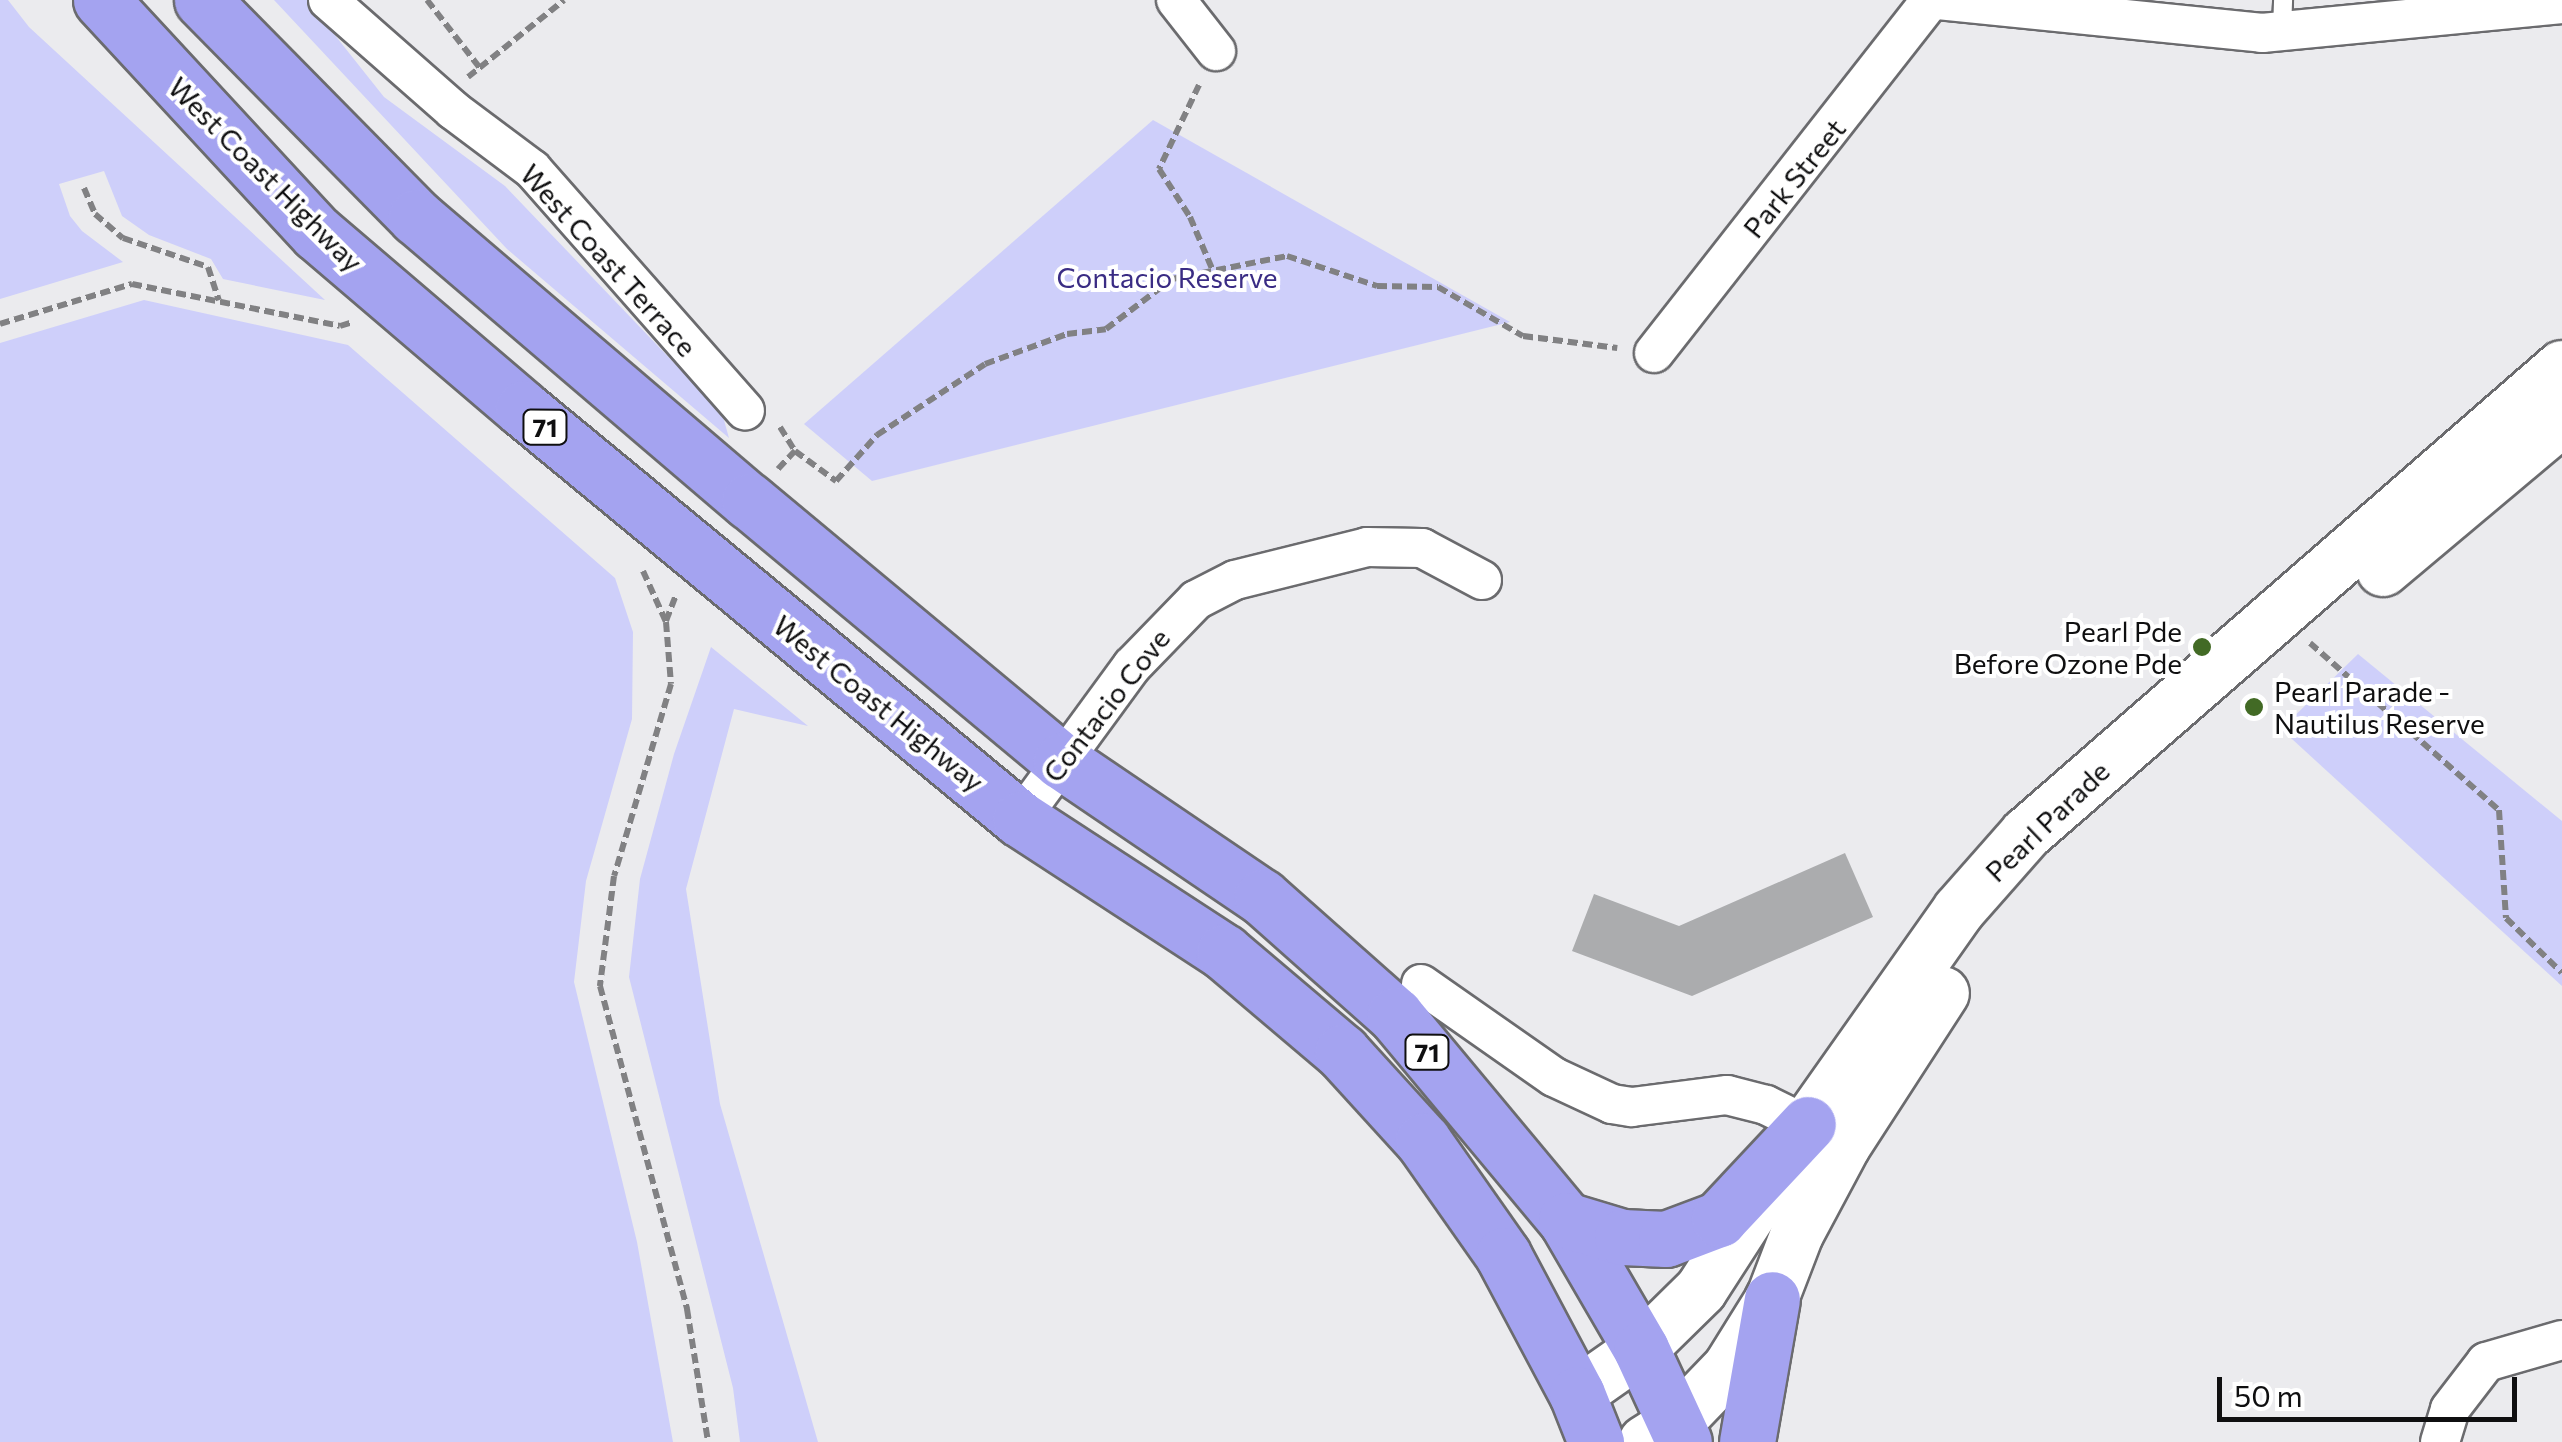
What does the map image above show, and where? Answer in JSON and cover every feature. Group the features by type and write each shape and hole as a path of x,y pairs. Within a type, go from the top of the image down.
{"highway":[{"name":"West Coast Highway","path":"101,0 317,232 1020,819 1224,952 1342,1052 1423,1141 1503,1255 1587,1418"},
{"name":"71","path":"202,0 416,218 748,501 1062,761 1262,897 1394,1015 1566,1220 1641,1348 1668,1436"},
{"path":"1566,1220 1622,1237 1666,1240 1718,1219 1826,1135"},
{"path":"1747,1442 1772,1298"}],"main road":[{"name":"Pearl Parade","path":"1668,1436 1729,1368 1772,1298 1797,1234 1826,1135 1959,910 2026,834 2562,367"},
{"name":"Pearl Parade","path":"1587,1418 1641,1348 1701,1290 2030,875 2302,637 2562,420"}],"street":[{"name":"West Coast Terrace","path":"328,0 453,110 532,169 745,411"},
{"path":"1176,0 1216,51"},
{"path":"1935,0 2282,16 2562,4"},
{"name":"Park Street","path":"1654,353 1935,0"},
{"name":"Contacio Cove","path":"1020,819 1162,630 1196,600 1235,580 1367,547 1400,545 1450,559 1482,580"},
{"path":"1421,984 1554,1076 1612,1104 1632,1107 1727,1095 1766,1105 1826,1135"},
{"path":"2440,1442 2450,1409 2486,1362 2562,1340"}],"path":[{"path":"427,0 480,68"},
{"path":"453,110 466,80 564,0"},
{"path":"1213,271 1190,216 1159,169 1216,51"},
{"path":"84,188 95,214 122,238 208,267 219,300"},
{"path":"748,501 795,451 836,481 877,435 985,364 1067,334 1106,329 1172,279 1287,256 1377,286 1438,287 1523,336 1654,353"},
{"path":"0,324 132,284 340,326 358,320 344,306"},
{"path":"636,554 666,622 671,684 614,876 600,986 687,1309 708,1442"},
{"path":"666,622 678,588 703,558"},
{"path":"2302,637 2500,810 2506,918 2562,973"}],"green space":[{"path":"0,0 8,0 29,27 325,300 223,279 211,259 149,235 122,216 104,171 59,184 70,216 82,231 123,262 0,299"},
{"path":"274,0 307,0 384,97 505,186 722,413 729,438 507,249"},
{"name":"Contacio Reserve","path":"1153,120 1510,322 872,481 804,424"},
{"path":"144,300 348,345 615,578 633,632 632,719 586,881 574,982 637,1242 673,1442 0,1442 0,343"},
{"path":"711,647 808,726 734,709 686,889 720,1104 818,1442 740,1442 733,1388 629,977 640,879 674,754"},
{"path":"2358,654 2562,821 2562,986 2281,729"}],"building":[{"path":"1845,853 1873,917 1692,996 1572,951 1594,894 1679,926"}],"place":[{"name":"Pearl Pde Before Ozone Pde","path":"2202,647"},
{"name":"Pearl Parade - Nautilus Reserve","path":"2254,707"}]}
